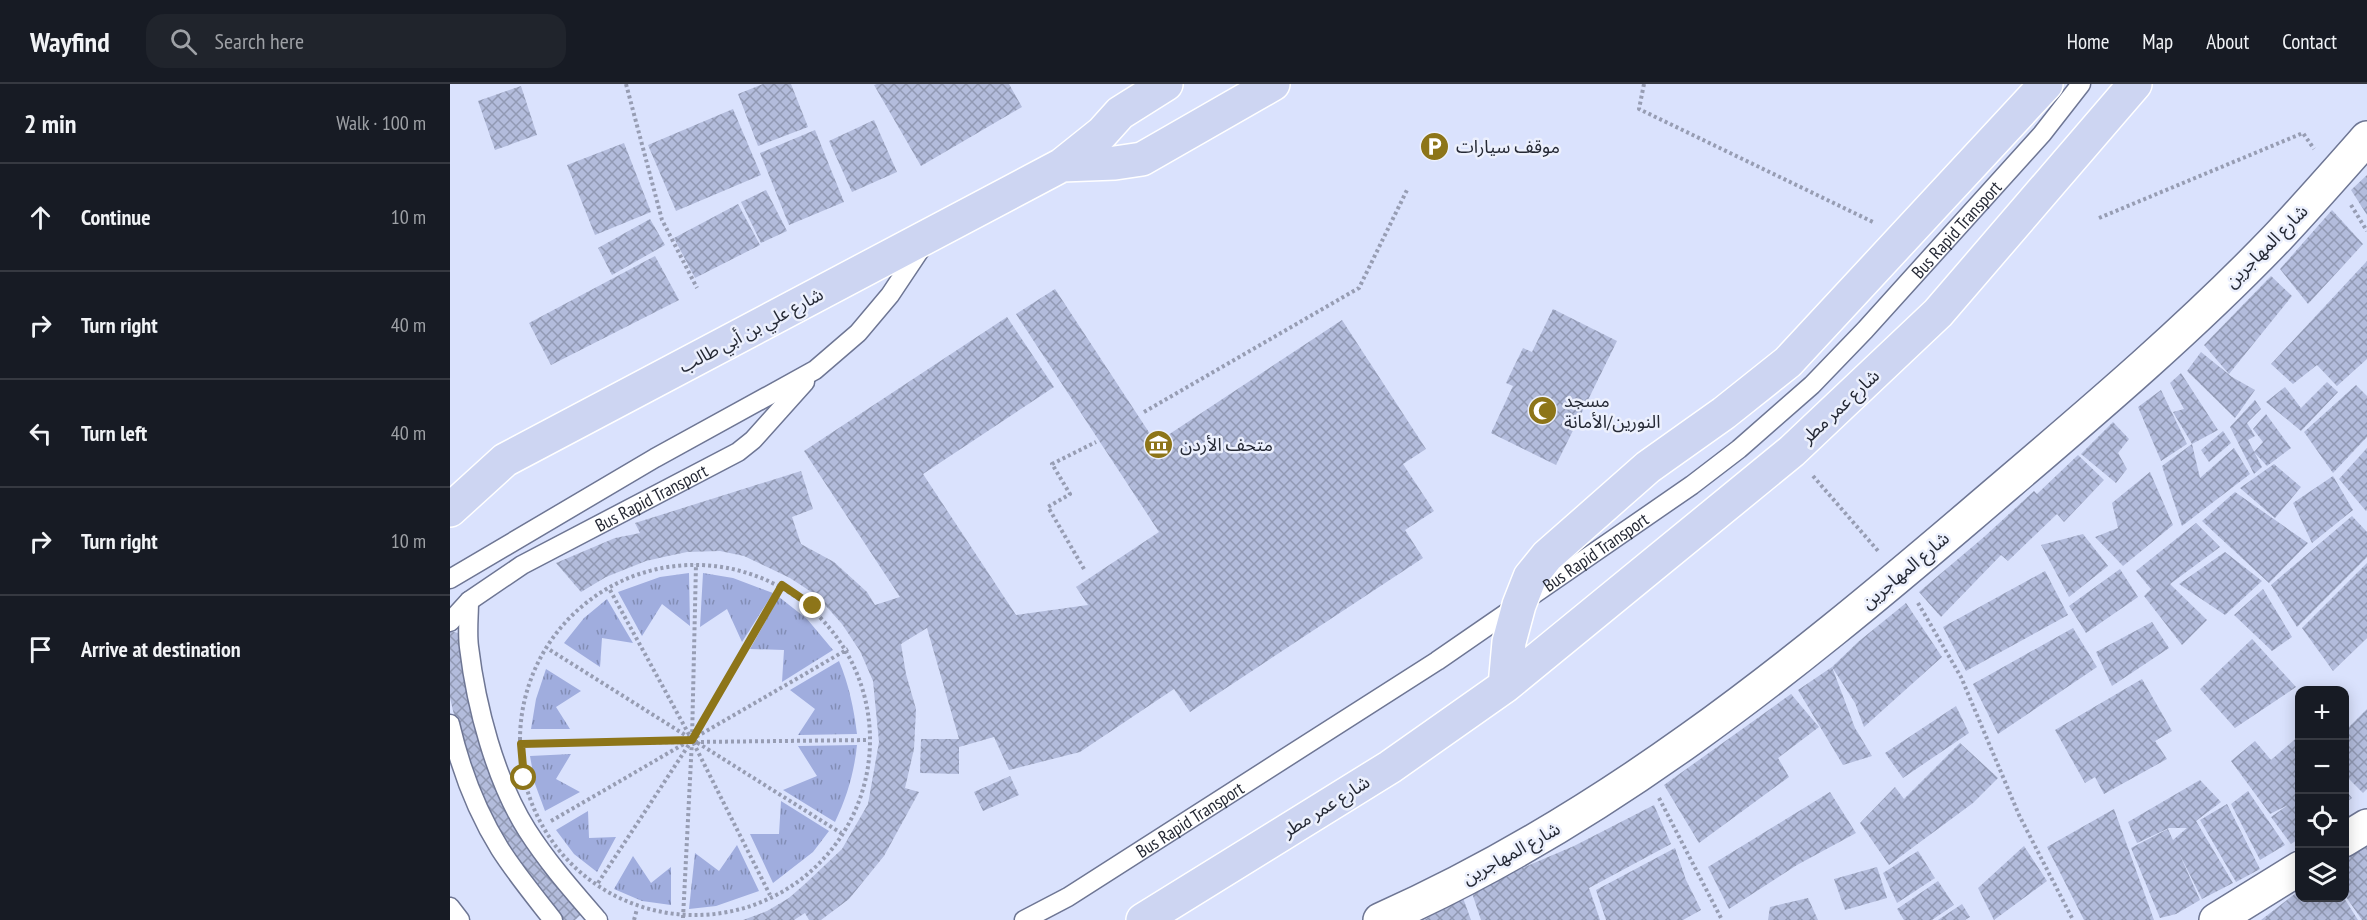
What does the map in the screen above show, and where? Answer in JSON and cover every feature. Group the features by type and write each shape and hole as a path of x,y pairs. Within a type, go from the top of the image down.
{"main road":[{"name":"شارع علي بن أبي طالب","path":"450,510 505,460 1062,165 1102,133 1120,113 1166,84"},
{"name":"شارع علي بن أبي طالب","path":"1062,165 1115,163 1142,159 1273,84"},
{"path":"1504,686 1509,642 1519,605 1530,577 1546,556 1647,467 1724,413 1788,362 2046,84"},
{"name":"شارع عمر مطر","path":"1143,920 1390,767 1504,686 1792,451 1938,313 2135,84"},
{"path":"450,484 505,460"}],"street":[{"name":"شارع المهاجرين","path":"1380,920 1542,837 1616,792 1700,733 1790,664 1900,576 2078,424 2174,337 2276,239 2367,138"},
{"path":"2349,837 2367,826"},
{"path":"2216,920 2295,871"}],"lane":[{"name":"Bus Rapid Transport","path":"1024,920 1068,897 1427,667 1702,478 1739,449 1812,385 1865,330 2042,134 2081,84"},
{"path":"450,579 655,458 815,370 858,333 890,295 930,236"},
{"name":"Bus Rapid Transport","path":"450,622 469,601 522,565 738,452 753,440 815,370"},
{"path":"469,601 469,646 484,724 501,777 526,828 560,877 598,920"},
{"path":"450,724 475,800 499,848 553,920"},
{"path":"450,907 460,920"}],"path":[{"path":"626,84 662,220 697,288"},
{"path":"1644,84 1640,109 1905,238"},
{"path":"2099,218 2303,133 2332,177"},
{"path":"1144,412 1359,288 1407,190"},
{"path":"1084,569 1048,507 1070,494 1052,464 1096,442"},
{"path":"1792,451 1900,576 1922,607 1961,677 2019,815 2073,920"},
{"path":"683,918 692,740 696,564"},
{"path":"696,564 725,567 754,574 782,585 826,619 848,649 864,693 868,740 859,788 841,833 808,867 790,882 750,906 728,914 706,918 683,918 636,909 594,889 570,868 542,826 529,795 524,778 521,744 526,704 540,667 570,622 629,578 673,565 696,564"},
{"path":"594,889 692,740 782,585"},
{"path":"610,590 692,740 770,895"},
{"path":"542,826 848,649"},
{"path":"550,650 841,833"},
{"path":"521,744 692,740 868,740"},
{"path":"1645,771 1722,920"},
{"path":"634,920 636,909"}],"green space":[{"path":"689,573 690,626 662,604 642,636 618,592 660,577"},
{"path":"703,573 733,578 773,593 742,642 727,609 700,627"},
{"path":"779,597 807,619 833,650 782,682 784,650 750,649"},
{"path":"607,599 633,643 602,638 600,667 564,643 584,618"},
{"path":"839,661 851,697 857,734 798,735 815,709 790,690"},
{"path":"546,669 581,691 556,707 570,729 531,729 536,699"},
{"path":"857,745 849,785 835,822 783,790 817,776 798,746"},
{"path":"571,754 556,779 580,792 545,811 535,784 530,756"},
{"path":"781,801 829,831 813,852 773,883 750,834 779,834"},
{"path":"588,811 589,838 616,837 597,872 574,854 556,830"},
{"path":"737,845 759,891 716,906 689,909 695,853 719,871"},
{"path":"633,856 651,883 671,867 671,905 642,901 614,889"}],"building":[{"path":"763,84 791,84 808,127 758,146 738,94"},
{"path":"1009,84 1022,107 921,166 874,85"},
{"path":"521,86 537,135 495,150 478,101"},
{"path":"733,109 761,175 676,211 648,145"},
{"path":"874,120 897,172 852,192 829,141"},
{"path":"815,130 844,202 789,225 760,153"},
{"path":"624,143 651,212 595,235 567,165"},
{"path":"2367,175 2367,215 2351,190"},
{"path":"766,190 787,231 761,243 741,202"},
{"path":"738,204 760,245 695,278 674,238"},
{"path":"2332,210 2363,244 2308,304 2280,269"},
{"path":"650,219 665,245 612,275 598,248"},
{"path":"655,256 679,300 551,365 529,323"},
{"path":"2367,261 2367,359 2337,386 2317,365 2293,384 2271,364"},
{"path":"2271,276 2292,296 2229,374 2204,345"},
{"path":"1055,289 1156,443 1342,320 1426,449 1403,464 1434,511 1405,530 1423,558 1190,712 1174,689 1080,752 1009,770 994,737 959,747 959,774 920,773 921,739 959,739 927,628 901,644 906,674 916,709 914,749 905,788 919,792 884,856 849,899 821,920 809,920 805,913 794,920 743,920 767,911 789,898 806,883 842,849 868,804 879,742 873,681 860,651 842,624 816,595 790,578 744,556 720,551 687,552 668,556 646,561 606,577 581,592 556,563 615,538 640,533 635,523 801,471 813,509 792,517 801,544 834,562 867,592 875,605 900,597 804,451 1007,317 1054,387 923,474 1016,615 1088,605 1076,587 1159,532 1016,314"},
{"name":"مسجد النورين/الأمانة","path":"1553,309 1617,341 1556,465 1491,433 1513,386 1506,383 1523,348 1532,352"},
{"path":"2201,352 2232,377 2255,390 2235,418 2187,371"},
{"path":"2181,373 2218,430 2192,444 2173,412 2184,409 2170,383"},
{"path":"2327,382 2338,392 2301,431 2266,402 2285,387 2301,408"},
{"path":"2356,385 2367,396 2367,437 2333,473 2304,432"},
{"path":"2161,390 2187,444 2161,461 2138,407"},
{"path":"2255,400 2261,409 2247,423 2255,436 2248,440 2262,467 2254,474 2230,427"},
{"path":"2266,414 2291,448 2267,466 2254,452 2263,442 2253,429"},
{"path":"2113,422 2129,439 2118,453 2127,469 2116,483 2081,454"},
{"path":"2223,431 2231,443 2209,462 2201,450"},
{"path":"2192,444 2200,478 2234,448 2250,474 2182,526 2162,466"},
{"path":"2367,448 2367,510 2366,511 2339,479"},
{"path":"2078,455 2104,480 2064,522 2057,514 2008,561 2001,555 1941,617 1919,592 2034,491 2037,494"},
{"path":"2274,464 2301,487 2275,518 2240,488"},
{"path":"2150,472 2173,525 2123,566 2095,537 2118,528 2112,503"},
{"path":"2333,476 2353,510 2312,543 2293,503"},
{"path":"2235,492 2308,543 2269,583 2202,521"},
{"path":"2352,516 2367,532 2367,557 2297,627 2271,585"},
{"path":"2196,523 2220,547 2170,584 2207,620 2182,645 2144,596 2151,589 2136,571"},
{"path":"2083,534 2108,566 2069,597 2041,545"},
{"path":"2225,552 2262,581 2225,615 2179,584"},
{"path":"2367,563 2367,638 2333,671 2302,628"},
{"path":"2120,569 2138,597 2086,633 2069,606"},
{"path":"2045,571 2068,615 1966,671 1943,627"},
{"path":"2263,589 2292,637 2272,651 2234,615"},
{"path":"1906,603 1942,657 1864,727 1855,703 1832,667 1858,642"},
{"path":"2152,622 2169,648 2112,686 2096,652"},
{"path":"2073,628 2097,667 1998,734 1973,684"},
{"path":"450,631 466,635 491,766 585,911 575,920 563,920 530,882 504,846 481,798 461,744 450,698"},
{"path":"2252,639 2295,686 2235,728 2200,689"},
{"path":"1832,667 1855,728 1872,756 1843,765 1798,690"},
{"path":"2142,679 2172,731 2155,741 2167,759 2104,794 2095,777 2085,783 2055,730"},
{"path":"1791,694 1819,727 1778,758 1789,777 1699,843 1664,785"},
{"path":"1956,706 1969,733 1903,778 1885,753"},
{"path":"2367,709 2367,789 2363,793 2349,779 2349,727"},
{"path":"2295,739 2295,841 2291,844 2271,817 2288,805 2270,814 2231,761 2255,741 2271,760"},
{"path":"1960,743 1998,778 1973,803 1889,865 1860,823 1895,787 1904,799"},
{"path":"1010,776 1019,795 983,811 974,792"},
{"path":"2200,780 2221,802 2196,821 2233,883 2202,899 2179,853 2200,900 2176,914 2160,918 2131,848 2168,829 2173,840 2187,828 2169,828 2137,843 2128,822"},
{"path":"2248,791 2285,845 2260,860 2231,804"},
{"path":"1830,792 1856,833 1797,865 1729,909 1708,867"},
{"path":"2227,804 2260,869 2236,882 2200,820"},
{"path":"1654,805 1671,844 1589,888 1600,920 1481,920 1471,890 1574,846"},
{"path":"2114,809 2154,920 2084,920 2047,847"},
{"path":"2367,841 2367,920 2362,920 2349,901 2349,853"},
{"path":"2024,846 2047,881 1994,920 1978,888"},
{"path":"1675,848 1686,880 1701,910 1683,920 1606,920 1596,890"},
{"path":"1918,851 1935,878 1897,903 1883,873"},
{"path":"1877,867 1887,898 1845,910 1834,879"},
{"path":"1938,881 1954,905 1932,920 1904,920 1897,909"},
{"path":"2295,894 2295,902 2347,902 2358,920 2261,920"},
{"path":"1463,898 1471,920 1424,920"},
{"path":"1808,898 1818,920 1768,920 1770,907"},
{"path":"1962,904 1970,917 1965,920 1938,920"}],"place":[{"name":"موقف سيارات","path":"1435,146"},
{"name":"مسجد النورين/الأمانة","path":"1543,410"},
{"name":"متحف الأردن","path":"1159,444"}],"route":[{"path":"524,778 521,744 692,740 782,585 813,606"}]}
